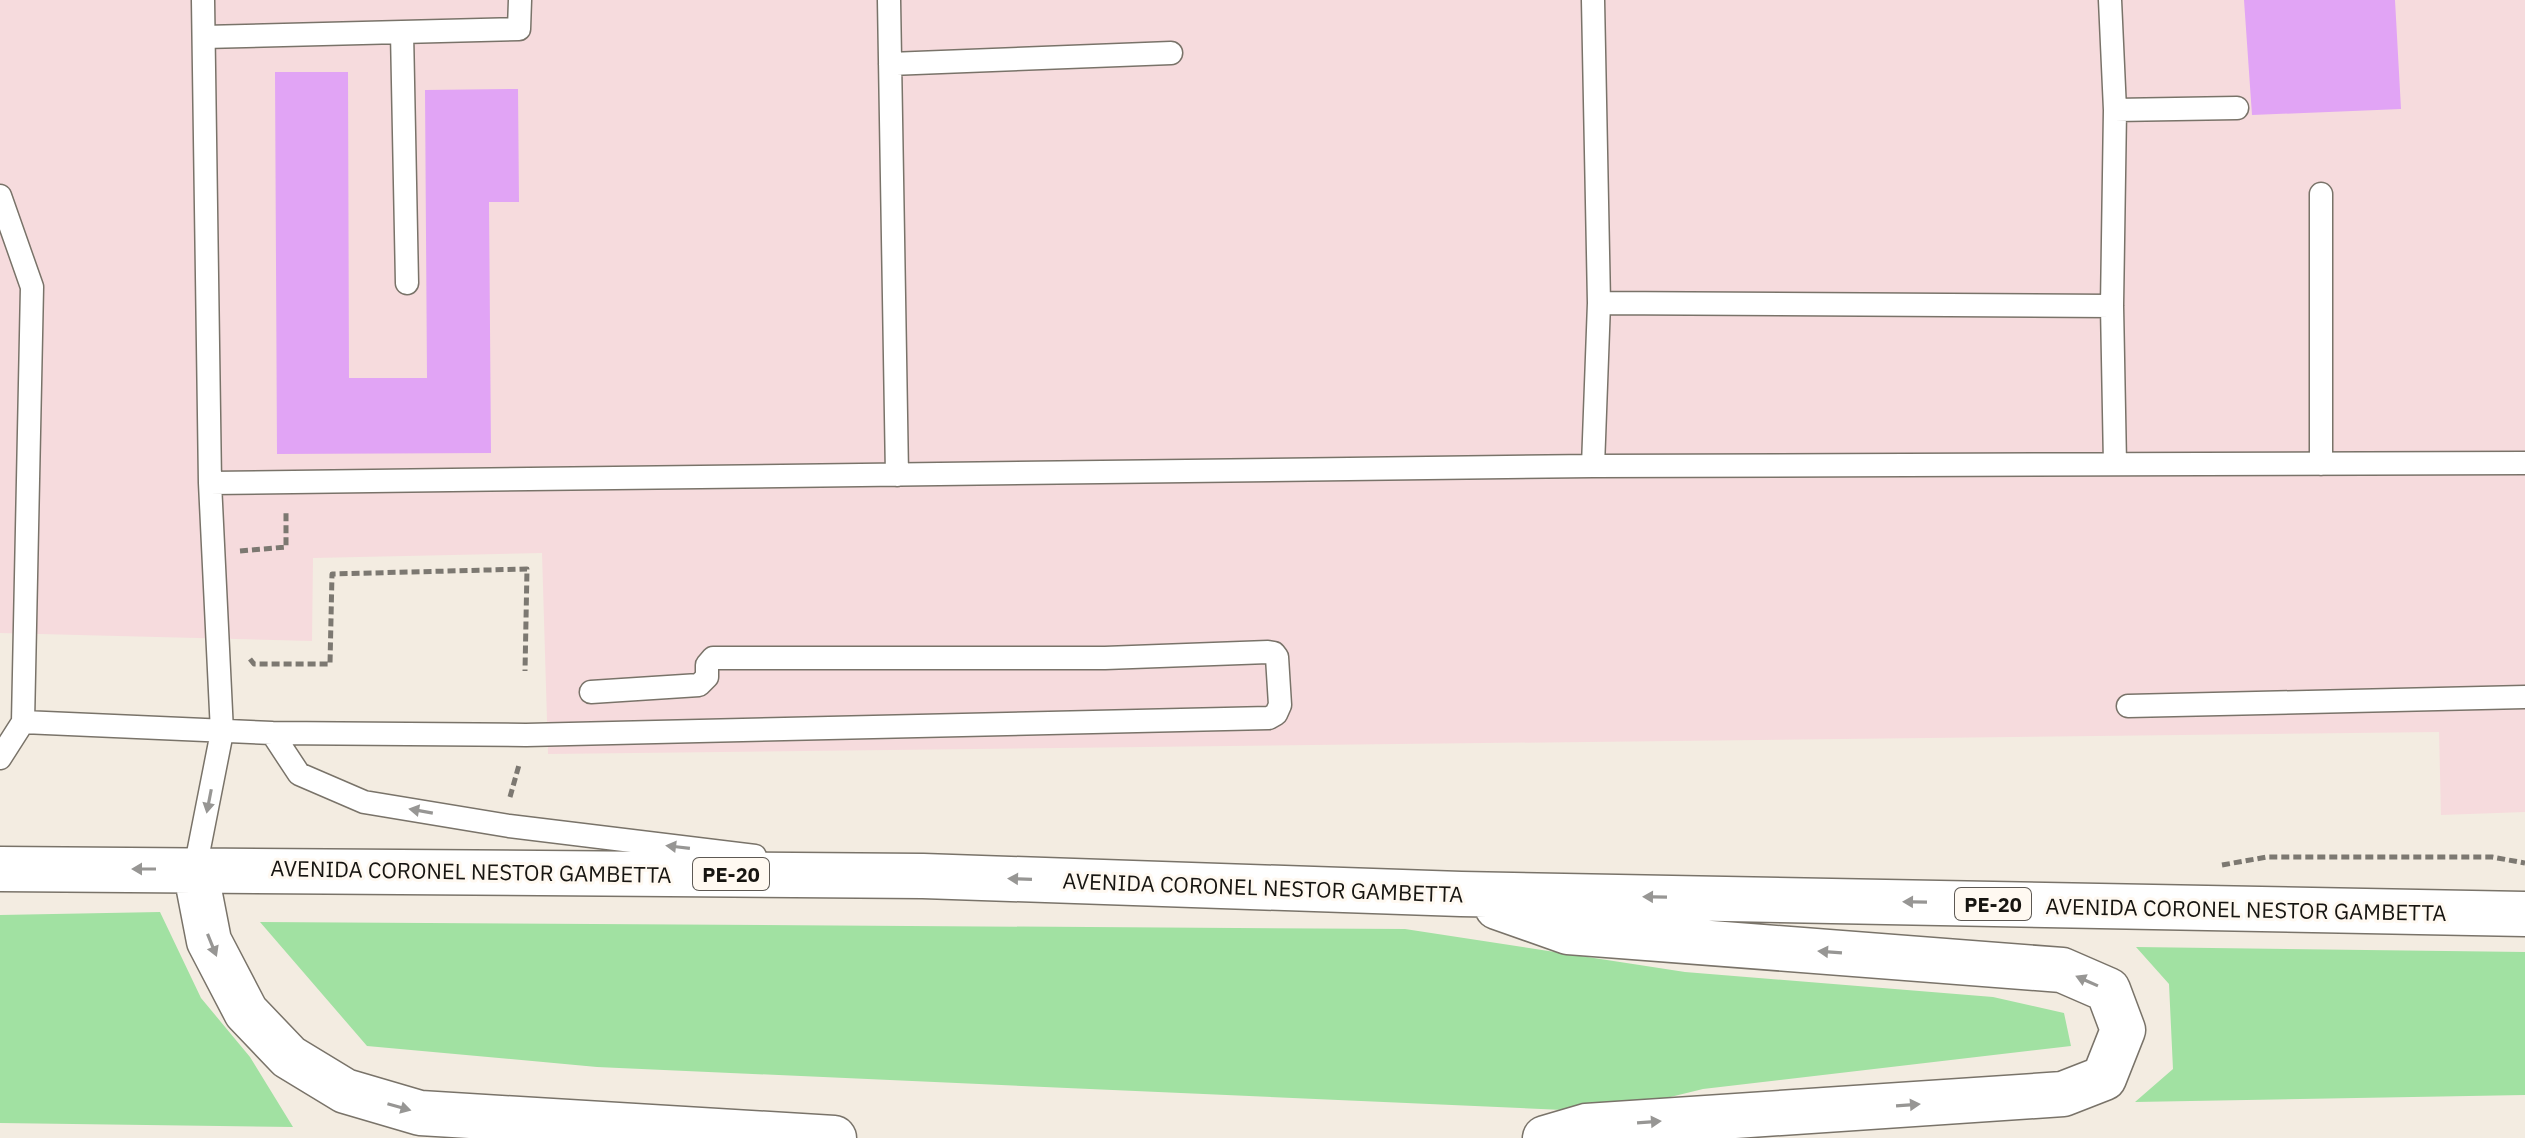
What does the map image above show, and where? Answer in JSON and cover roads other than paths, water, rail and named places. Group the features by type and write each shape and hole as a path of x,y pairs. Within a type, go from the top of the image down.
{"highway":[{"name":"AVENIDA CORONEL NESTOR GAMBETTA","path":"0,869 923,876 1461,894 2525,914"},
{"path":"195,869 209,941 246,1012 289,1057 345,1091 420,1113 834,1138"},
{"path":"1461,894 1568,932 2062,970 2108,990 2123,1030 2104,1078 2063,1094 1586,1126 1545,1138"}],"lane":[{"path":"195,869 222,732 210,483 203,0"},
{"path":"204,37 519,29 520,0"},
{"path":"889,0 897,475"},
{"path":"1593,0 1599,303 1593,466"},
{"path":"2110,0 2115,110 2112,306 2115,464"},
{"path":"402,32 407,283"},
{"path":"890,64 1171,53"},
{"path":"2115,110 2237,108"},
{"path":"2321,194 2321,464"},
{"path":"0,196 32,287 23,722 0,758"},
{"path":"1599,303 2112,306"},
{"path":"210,483 1593,466 2525,463"},
{"path":"23,722 222,732 542,735 1269,718 1276,714 1280,705 1277,657 1268,652 1105,658 713,658 707,665 707,677 699,685 591,692"},
{"path":"2128,706 2525,697"},
{"path":"272,733 299,774 364,802 509,826 923,876"}]}
